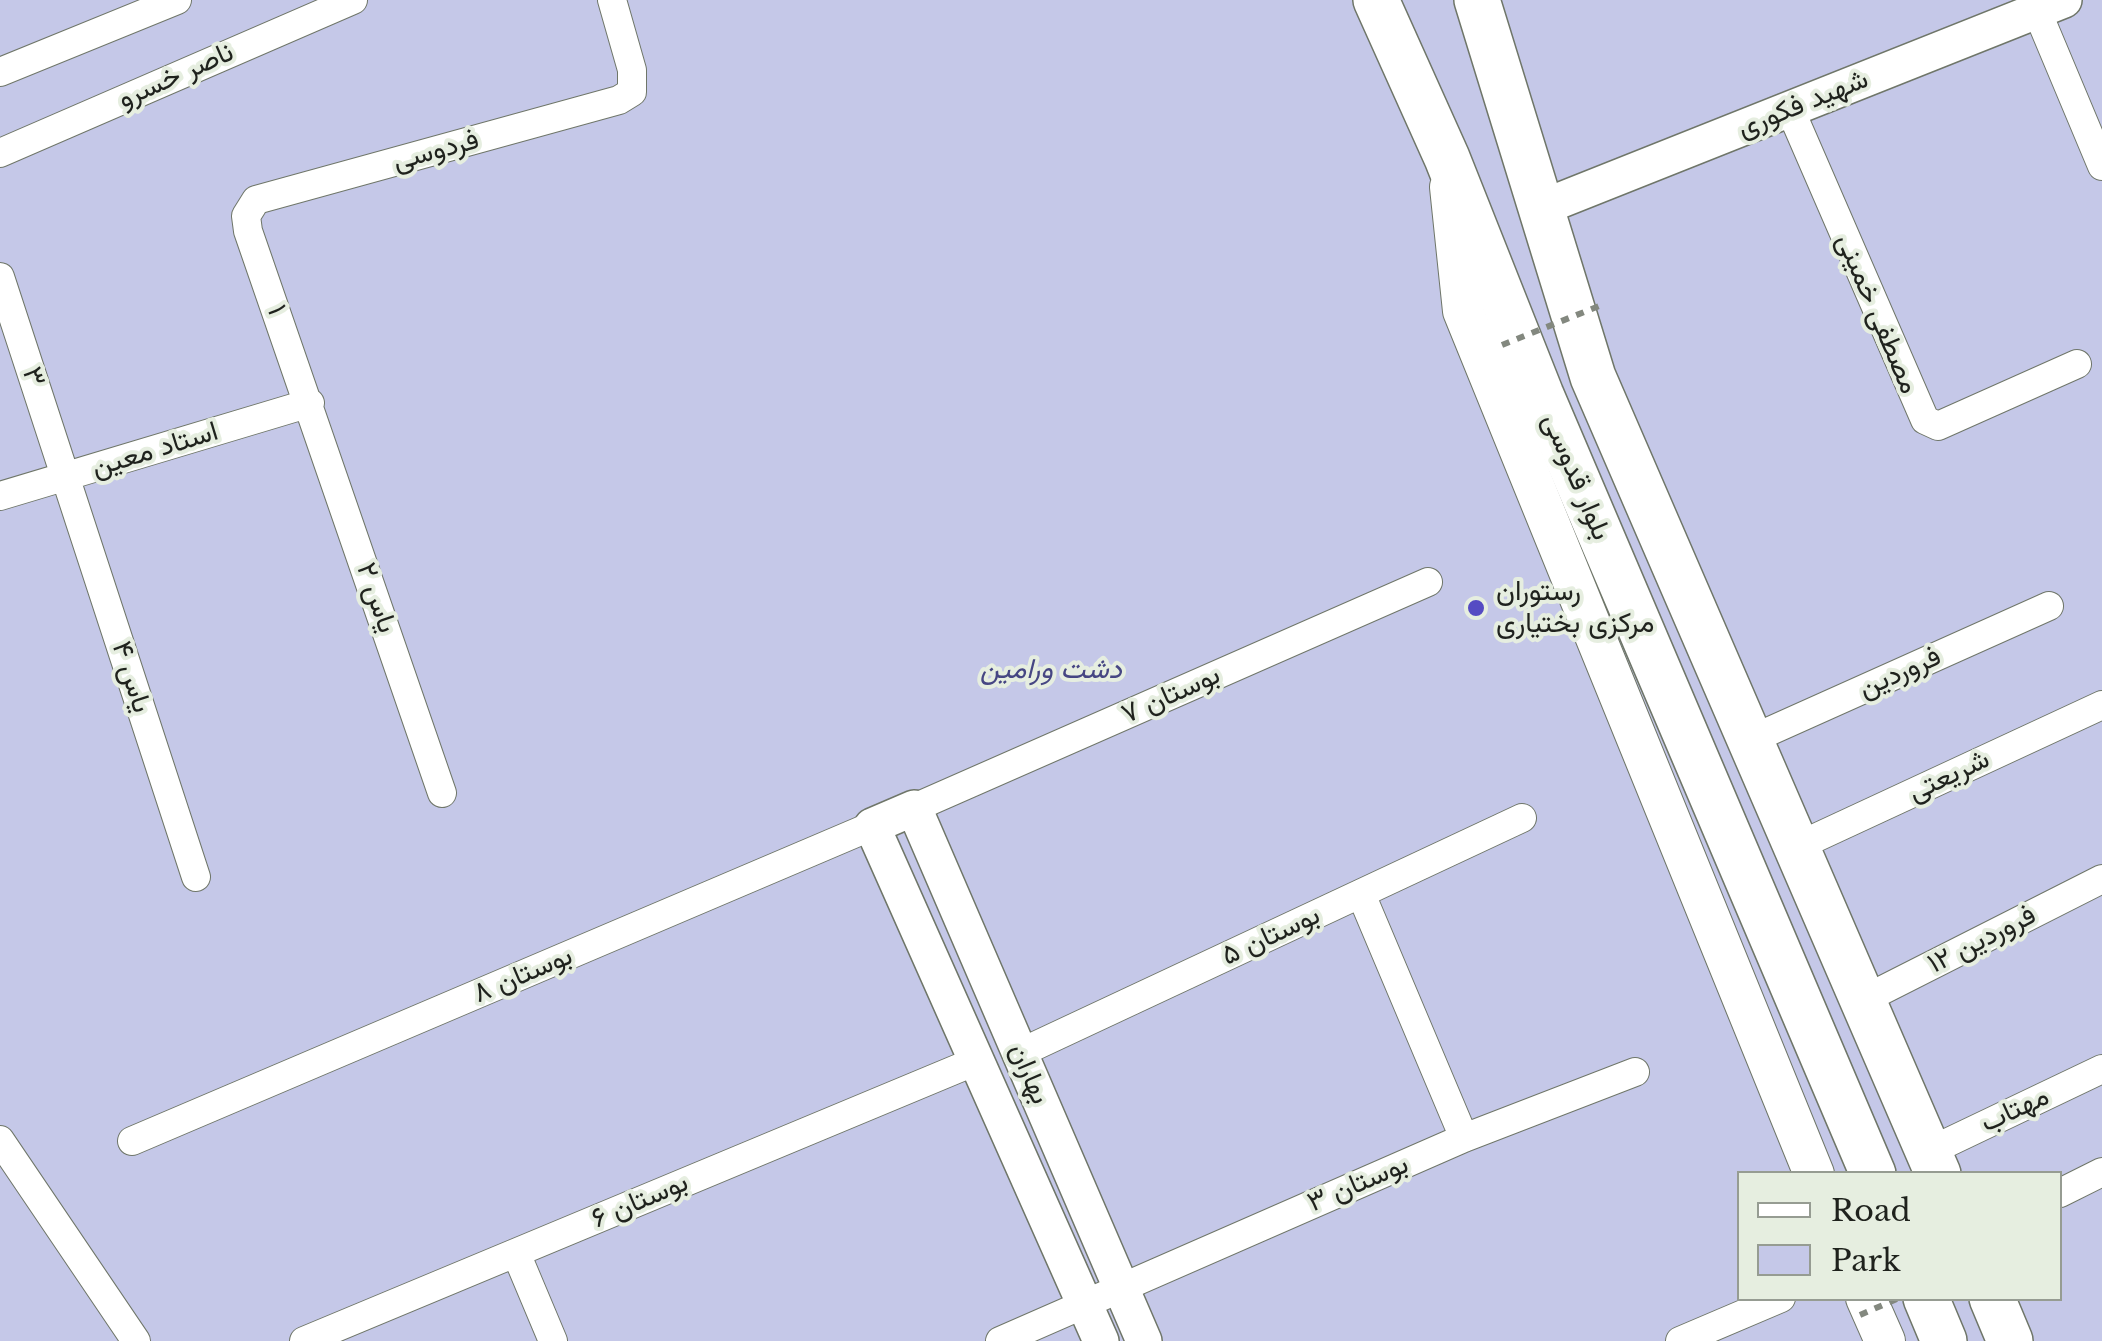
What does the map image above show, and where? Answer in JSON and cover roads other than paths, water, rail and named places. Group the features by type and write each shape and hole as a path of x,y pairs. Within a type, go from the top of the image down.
{"main road":[{"name":"بلوار قدوسی","path":"1376,0 1447,158 1541,395 1872,1171"},
{"name":"بلوار قدوسی","path":"1478,0 1592,377 1933,1162"},
{"path":"1447,158 1463,312 1813,1171"},
{"path":"1927,1301 1944,1341"},
{"path":"1993,1301 2010,1341"}],"street":[{"path":"0,72 177,0"},
{"name":"ناصر خسرو","path":"0,154 354,0"},
{"name":"فردوسی","path":"246,216 256,200 618,100 632,92 632,70 612,0"},
{"path":"2050,6 2102,166"},
{"name":"شهید فکوری","path":"1541,208 2050,6"},
{"name":"مصطفی خمینی","path":"1790,109 1924,420 1938,426 2077,364"},
{"name":"۱","path":"246,216 310,403"},
{"name":"۳","path":"0,277 67,476"},
{"name":"استاد معین","path":"0,496 310,403"},
{"name":"یاس ۲","path":"310,403 442,793"},
{"name":"یاس ۴","path":"67,476 196,877"},
{"name":"بوستان ۷","path":"914,808 1428,582"},
{"name":"فروردین","path":"1750,740 2050,606"},
{"name":"شریعتی","path":"1796,847 2102,704"},
{"name":"بوستان ۸","path":"132,1141 914,808"},
{"name":"بهاران","path":"914,808 1144,1341"},
{"name":"بوستان ۵","path":"1020,1053 1522,818"},
{"name":"بهاران","path":"872,826 1101,1341"},
{"name":"۱۲ فروردین","path":"1862,1000 2102,880"},
{"path":"1361,894 1464,1138"},
{"name":"بوستان ۶","path":"304,1341 976,1061"},
{"name":"مهتاب","path":"1933,1162 2102,1070"},
{"name":"بوستان ۳","path":"1000,1341 1464,1138 1635,1072"},
{"path":"0,1140 136,1341"},
{"path":"2062,1193 2102,1172"},
{"path":"516,1253 552,1341"},
{"path":"1680,1341 1773,1301"}],"place":[{"name":"رستوران مرکزی بختیاری","path":"1476,608"}],"park label":[{"name":"دشت ورامین","path":"1051,670"}]}
